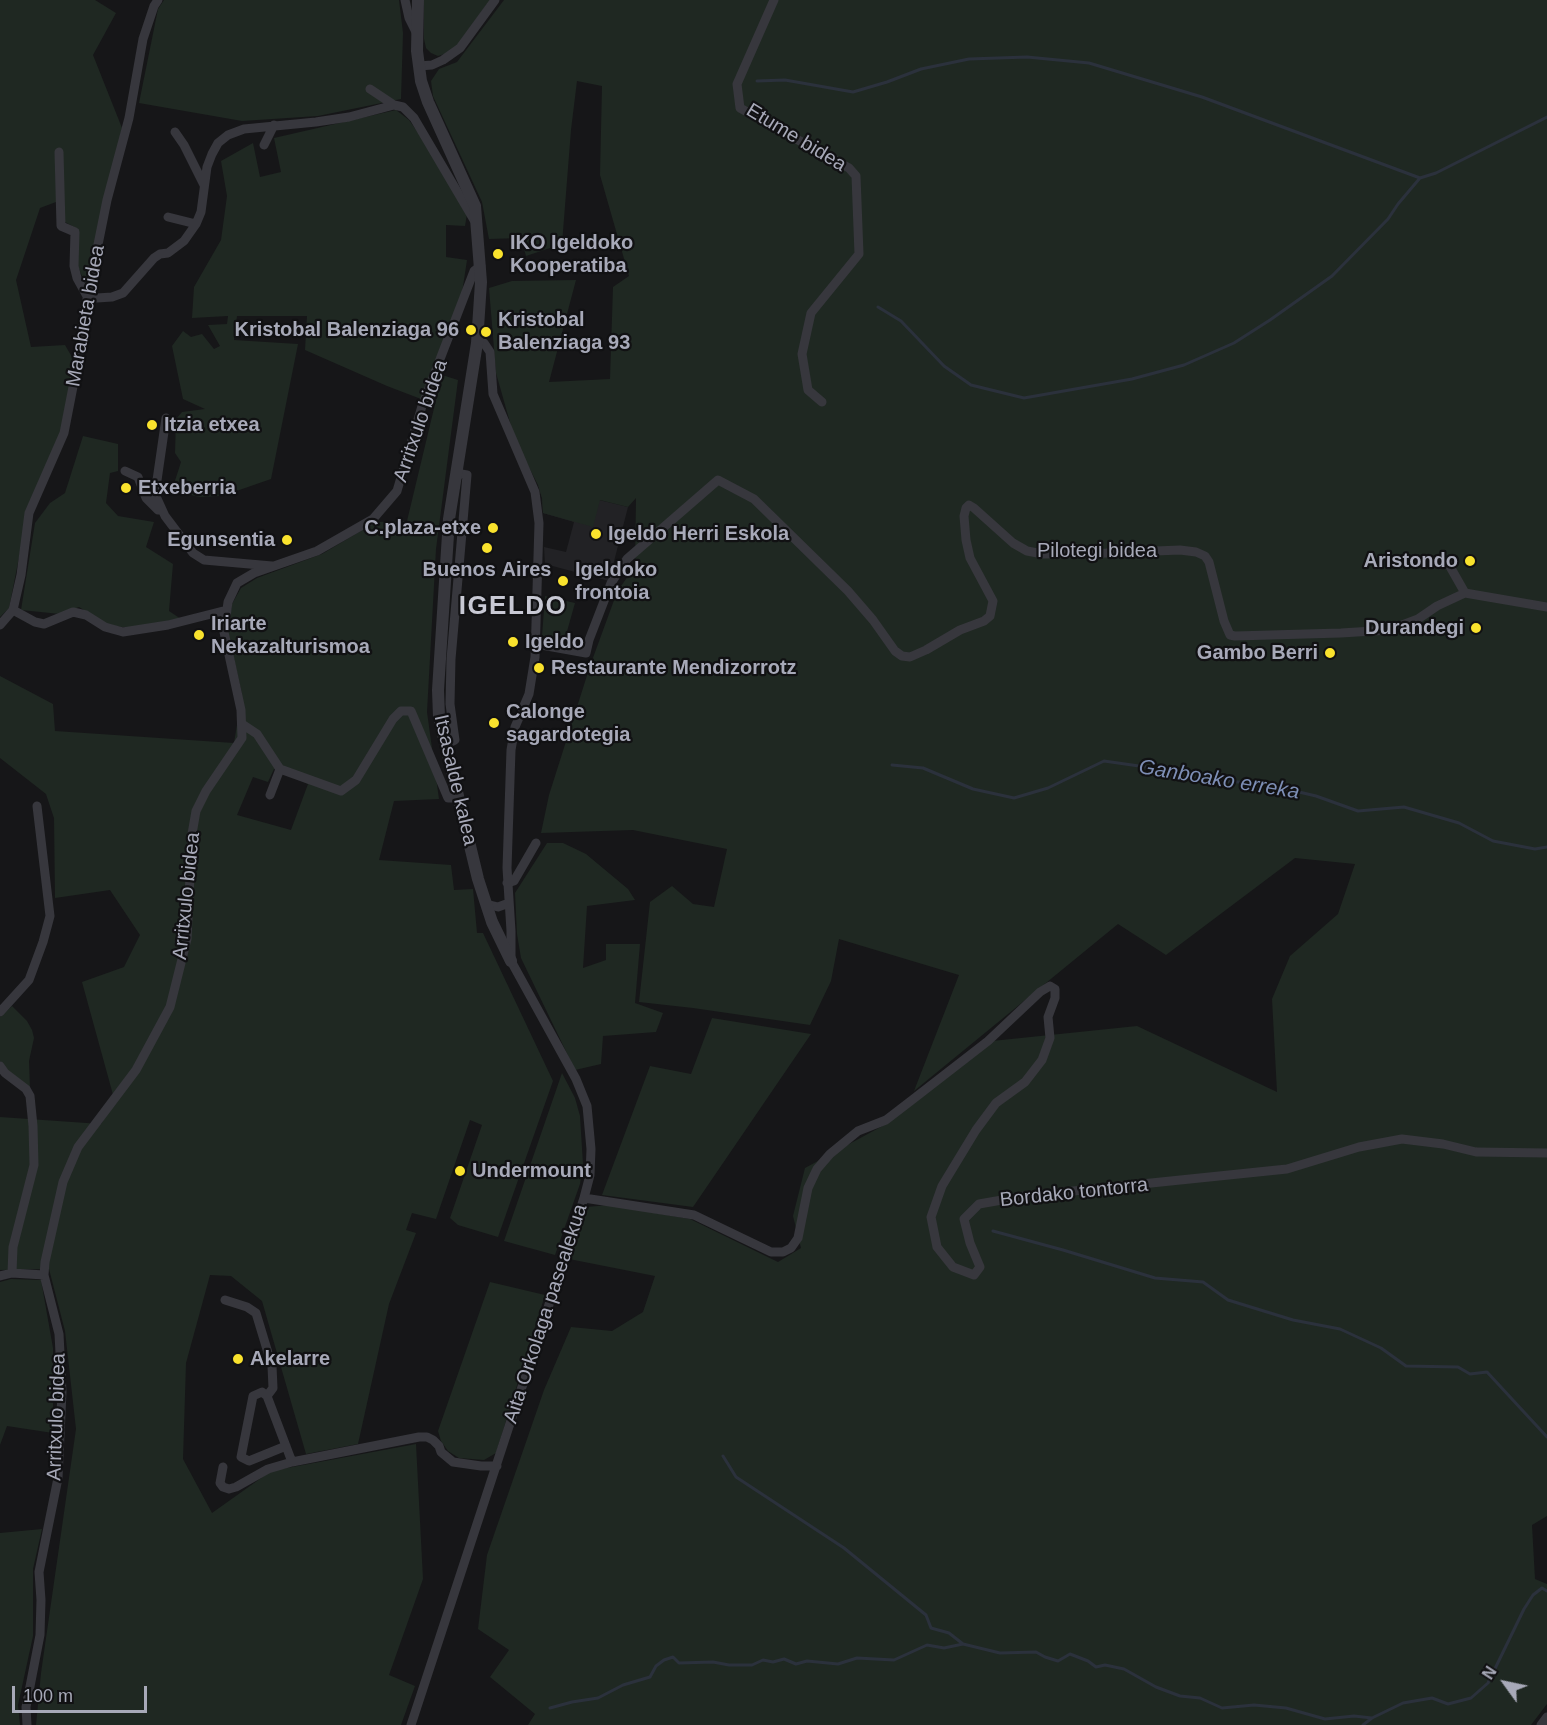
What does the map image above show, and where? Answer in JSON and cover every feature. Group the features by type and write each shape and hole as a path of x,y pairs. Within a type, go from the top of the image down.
{"street":[{"name":"Marabieta bidea","path":"0,625 13,610 21,575 29,513 64,433 78,362 87,296 107,200 129,118 143,39 158,0"},
{"path":"405,0 409,18 417,34"},
{"name":"Itsasalde kalea","path":"418,0 419,66 428,102 475,206 481,266 477,342 448,531 438,690 439,717 486,904 500,940 511,960"},
{"path":"419,66 432,65 460,48 495,0"},
{"name":"Etume bidea","path":"774,0 737,84 740,108 849,168 856,176 859,254 811,313 802,354 808,390 822,402"},
{"path":"370,89 394,105 403,107 414,118 439,157 476,224"},
{"path":"59,152 61,226 75,232 74,266 77,278 87,296 112,297 123,293 147,264 184,241 196,224 201,212 207,167 218,143 237,131 349,117 394,105"},
{"path":"264,145 274,125"},
{"path":"175,132 204,185"},
{"path":"168,217 196,224"},
{"name":"Arritxulo bidea","path":"27,1725 26,1707 40,1635 39,1572 58,1478 62,1392 59,1334 44,1275 45,1262 63,1182 78,1147 136,1070 170,1007 187,939 192,834 196,811 206,791 242,738 242,724 224,632 228,602 237,584 254,573 317,551 373,519 397,491 422,406 474,271 481,266"},
{"name":"Aita Orkolaga pasealekua","path":"411,1725 590,1175 591,1149 587,1106 576,1078 511,960 507,884 511,750 515,727 529,693 536,645 539,523 536,499 493,394 488,346 477,342"},
{"path":"165,516 155,494 166,418"},
{"path":"124,471 138,477 146,498 165,516 194,553 204,560 273,567"},
{"name":"Pilotegi bidea","path":"536,645 586,654 589,640 611,583 627,559 718,480 754,499 848,591 895,651 902,656 910,657 926,650 990,616 993,601 970,558 966,540 964,516 969,506 1013,543 1027,551 1043,554 1180,550 1205,556 1209,562 1224,621 1230,635 1235,636 1389,630 1418,619 1437,606 1465,593"},
{"path":"1448,563 1465,593 1547,607"},
{"path":"13,610 35,622 44,624 74,612 86,615 105,627 123,632 168,625 227,610"},
{"path":"242,724 257,734 280,769 341,791 356,780 393,719 400,711 411,711 448,798 458,798"},
{"path":"270,795 280,769"},
{"path":"0,1012 29,980 50,916 37,806"},
{"path":"507,884 514,881 536,843"},
{"path":"486,904 498,907 509,903"},
{"name":"Bordako tontorra","path":"584,1198 694,1215 771,1252 783,1252 791,1248 798,1238 808,1188 816,1169 830,1154 858,1131 886,1120 987,1041 1040,992 1050,986 1055,989 1055,998 1048,1017 1050,1038 1042,1060 1025,1082 996,1103 976,1130 942,1186 931,1217 936,1248 953,1266 974,1275 980,1267 969,1243 964,1219 979,1204 1025,1196 1287,1169 1359,1147 1402,1139 1443,1144 1476,1152 1547,1153"},
{"path":"0,1066 5,1073 26,1089 30,1096 33,1126 34,1165 13,1247 12,1273"},
{"path":"0,1276 12,1273 44,1275"},
{"path":"225,1300 247,1307 256,1313 273,1374 273,1388 267,1395"},
{"path":"286,1446 249,1461 241,1456 254,1396 262,1392 267,1395 292,1462"},
{"path":"223,1467 220,1483 229,1489 236,1488 268,1469 292,1462 407,1438 427,1437 433,1440 446,1458 453,1462 497,1466"},
{"path":"1541,1725 1547,1717"}],"shaded area":[{"path":"0,0 95,0 116,13 93,55 122,128 86,286 77,264 78,229 65,222 56,202 40,208 16,280 31,347 65,345 76,364 63,433 28,512 9,608 0,617"},
{"path":"164,0 399,0 403,33 401,99 318,116 242,121 139,103 158,9"},
{"path":"424,0 490,0 451,52 438,56 426,48"},
{"path":"504,0 1547,0 1547,1516 1532,1525 1535,1579 1547,1584 1547,1704 1531,1725 528,1725 535,1714 490,1677 509,1650 478,1629 487,1555 544,1390 571,1327 612,1331 643,1312 655,1276 569,1259 586,1207 609,1205 690,1219 778,1262 801,1248 793,1216 805,1168 888,1123 992,1041 1137,1026 1277,1092 1272,999 1290,956 1338,914 1355,864 1295,858 1166,955 1118,924 914,1091 959,975 839,939 831,981 810,1025 639,1002 650,902 672,886 693,904 714,907 727,849 633,830 541,833 549,795 590,666 617,592 635,566 636,498 628,507 600,500 593,527 543,513 538,485 515,440 496,373 489,288 512,281 576,280 549,382 610,379 613,287 629,276 600,175 602,86 577,81 562,244 526,256 521,238 489,239 482,202 433,96 431,81 439,69 457,62"},
{"path":"396,110 409,120 431,151 467,214 465,226 446,225 446,257 467,260 462,293 421,399 305,350 307,316 237,316 234,340 298,344 271,479 222,496 199,497 172,490 181,462 175,453 176,419 182,412 205,409 183,399 172,346 183,331 191,337 202,334 214,349 220,346 208,325 227,324 228,316 192,318 194,287 221,240 227,196 221,161 253,143 260,177 281,172 274,138"},
{"path":"442,375 458,380 436,549 427,712 439,799 394,801 379,860 451,865 454,890 473,889 477,933 483,933 553,1081 498,1237 458,1225 450,1218 482,1125 470,1120 436,1219 412,1213 406,1230 416,1233 389,1304 358,1444 306,1454 262,1301 231,1276 210,1275 186,1363 183,1459 212,1513 271,1471 416,1444 423,1579 389,1675 415,1686 401,1725 36,1725 41,1673 76,1429 65,1331 49,1269 0,1270 0,1117 101,1124 115,1102 82,982 124,967 140,935 110,890 55,898 54,818 46,794 0,758 0,676 53,704 55,731 234,743 242,694 228,632 232,604 241,588 257,578 322,554 376,522 407,521","holes":["274,769 308,784 291,830 237,815 253,777 268,782"]},
{"path":"83,436 118,444 118,471 110,473 106,503 118,516 154,522 146,547 173,564 169,611 181,619 128,628 108,625 79,607 60,614 21,610 35,523 50,503 65,493"},
{"name":"Igeldo Herri Eskola","path":"538,485 628,507 609,581 545,564 544,547 566,552 574,522 543,513"},
{"path":"545,596 575,603 564,642 542,636"},
{"path":"547,843 563,843 586,854 628,889 635,900 587,906 583,968 606,960 606,944 640,944 635,1003 663,1013 656,1032 603,1036 601,1064 575,1070 521,958 517,934 515,893"},
{"path":"12,1006 27,1021 34,1038 29,1061 30,1088 6,1069 0,1061 0,1017"},
{"path":"712,1018 811,1034 693,1207 602,1195 650,1066 691,1074"},
{"path":"562,1073 575,1098 580,1116 583,1164 580,1184 555,1255 504,1241"},
{"path":"11,1279 41,1280 53,1348 53,1433 7,1426 0,1445 0,1282"},
{"path":"490,1282 545,1295 496,1453 484,1460 459,1458 448,1451 438,1431"},
{"path":"42,1529 33,1569 33,1636 18,1705 20,1725 0,1725 0,1533"}],"waterway":[{"path":"757,81 785,80 853,92 921,69 969,59 1027,57 1089,63 1202,97 1420,178"},
{"path":"1420,178 1436,173 1547,117"},
{"path":"878,307 901,321 944,366 971,385 1024,398 1132,379 1184,365 1234,343 1270,320 1332,276 1388,219 1420,178"},
{"name":"Ganboako erreka","path":"892,765 923,768 973,789 1014,798 1048,788 1104,761 1146,767 1185,778 1265,784 1316,796 1358,811 1404,807 1459,823 1493,841 1535,849 1547,847"},
{"path":"993,1231 1155,1278 1203,1282 1228,1300 1293,1320 1340,1329 1381,1348 1406,1366 1458,1367 1470,1374 1487,1372 1547,1437"},
{"path":"723,1456 736,1477 844,1548 926,1615 931,1628 949,1633 963,1644"},
{"path":"1363,1725 1403,1703 1432,1698 1448,1704 1471,1698 1488,1683 1533,1595 1542,1588 1547,1591"},
{"path":"550,1708 598,1698 623,1685 650,1677 656,1666 673,1657 679,1663 713,1662 752,1665 763,1660 773,1662 784,1659 796,1664 807,1661 838,1664 857,1658 894,1660 927,1645 944,1648 963,1644 1000,1653 1036,1652 1058,1661 1070,1654 1096,1667 1105,1665 1124,1669 1156,1687 1180,1696 1200,1698 1222,1708 1254,1705 1286,1708 1325,1719 1354,1716 1372,1718"}],"place":[{"name":"IKO Igeldoko Kooperatiba","path":"498,254"},
{"name":"Kristobal Balenziaga 96","path":"471,330"},
{"name":"Kristobal Balenziaga 93","path":"486,332"},
{"name":"Itzia etxea","path":"152,425"},
{"name":"Etxeberria","path":"126,488"},
{"name":"C.plaza-etxe","path":"493,528"},
{"name":"Igeldo Herri Eskola","path":"596,534"},
{"name":"Egunsentia","path":"287,540"},
{"name":"Buenos Aires","path":"487,548"},
{"name":"Aristondo","path":"1470,561"},
{"name":"Igeldoko frontoia","path":"563,581"},
{"name":"Durandegi","path":"1476,628"},
{"name":"Iriarte Nekazalturismoa","path":"199,635"},
{"name":"Igeldo","path":"513,642"},
{"name":"Gambo Berri","path":"1330,653"},
{"name":"Restaurante Mendizorrotz","path":"539,668"},
{"name":"Calonge sagardotegia","path":"494,723"},
{"name":"Undermount","path":"460,1171"},
{"name":"Akelarre","path":"238,1359"}],"district":[{"name":"IGELDO","path":"513,607"}]}
